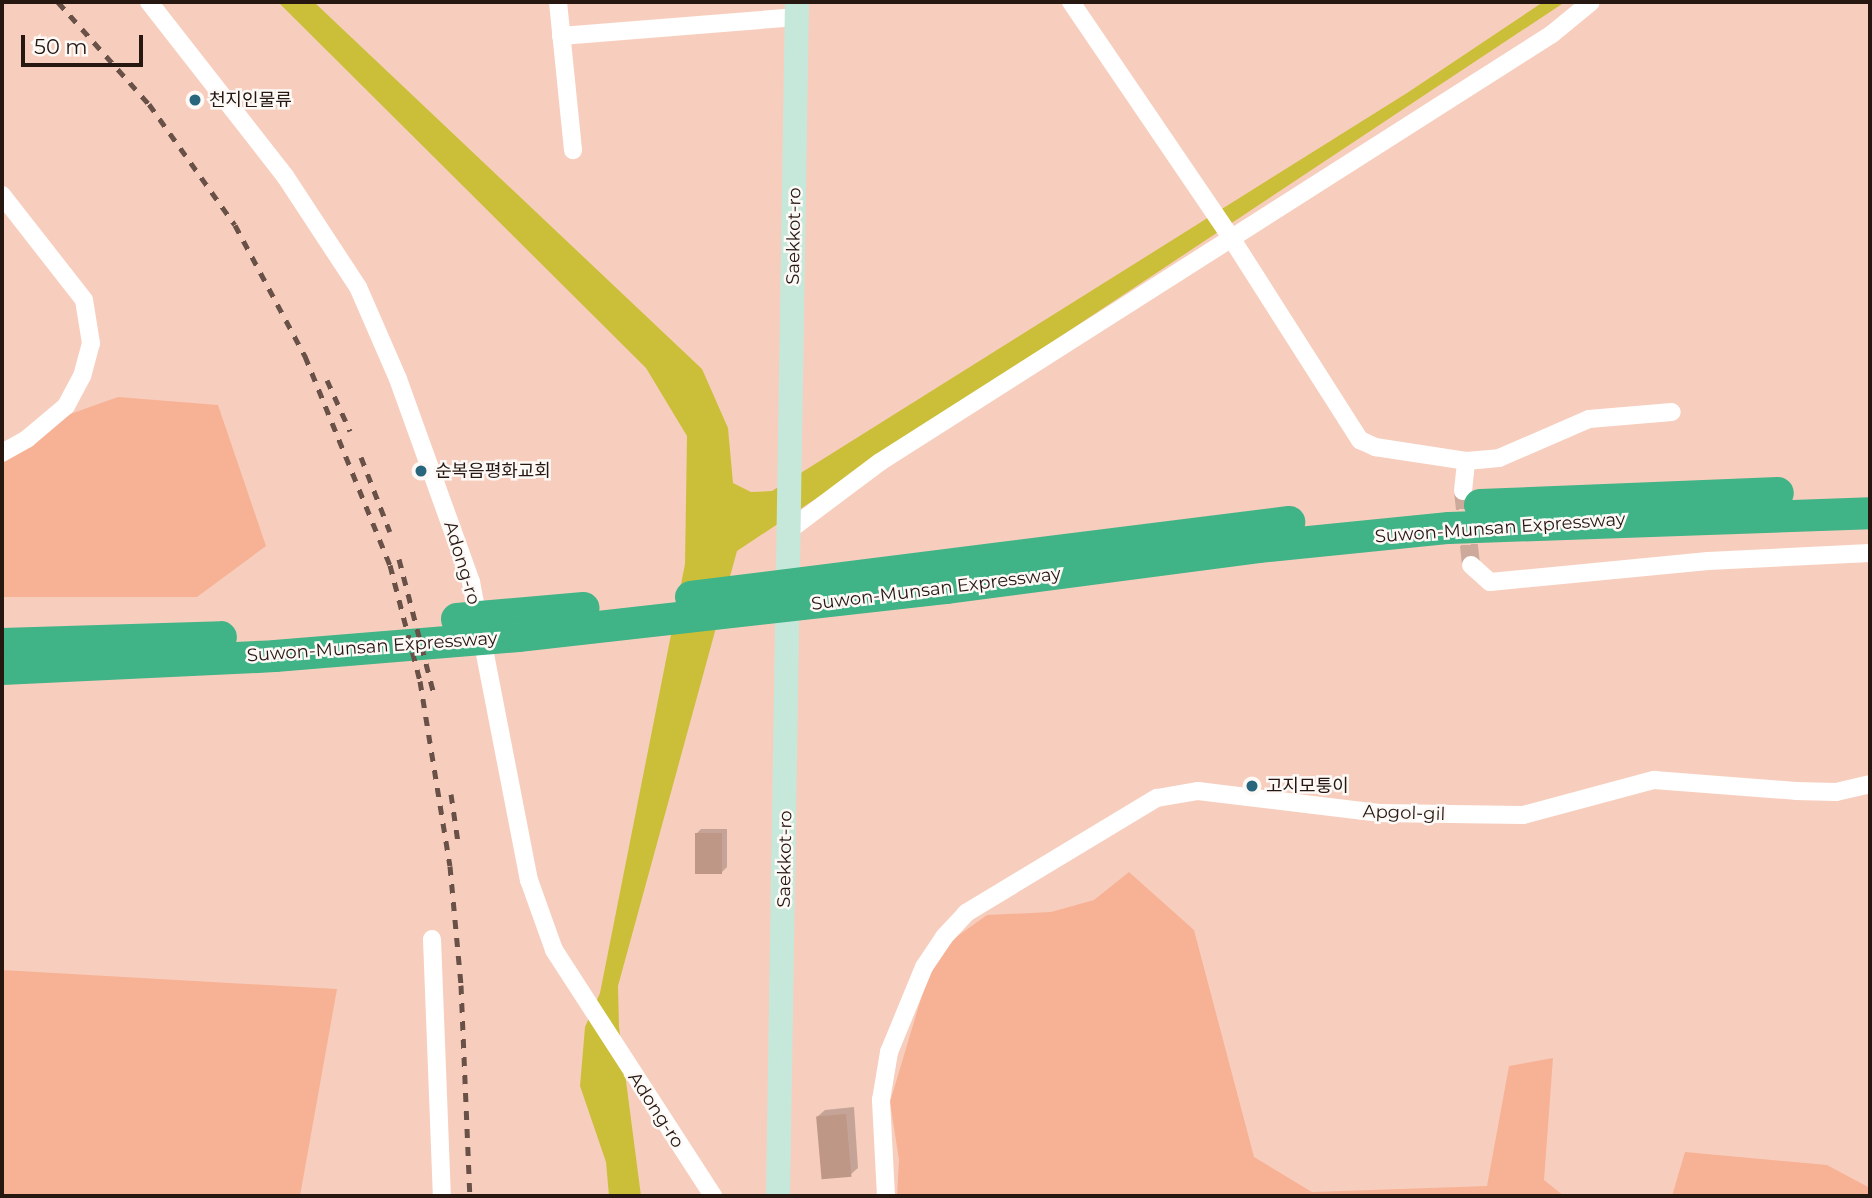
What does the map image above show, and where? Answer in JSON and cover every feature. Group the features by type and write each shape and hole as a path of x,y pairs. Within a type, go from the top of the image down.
{"highway":[{"name":"Suwon-Munsan Expressway","path":"948,575 1433,508 1689,495 1870,492"},
{"name":"Suwon-Munsan Expressway","path":"2,668 276,645 705,596 1449,528 1870,513"},
{"name":"Suwon-Munsan Expressway","path":"2,644 276,645"}],"street":[{"name":"Adong-ro","path":"149,2 292,187 358,287 398,379 471,582 529,880 554,950 585,1002 713,1196"},
{"path":"558,2 573,150"},
{"path":"1071,2 1230,235 1360,440 1375,447 1466,461 1499,458 1589,419 1672,412"},
{"path":"792,525 880,462 1230,235 1552,34 1591,2"},
{"path":"561,36 797,9"},
{"name":"Saekkot-ro","path":"778,1196 792,525 797,9"},
{"path":"2,195 84,300 92,343 82,376 66,406 27,439 2,453"},
{"path":"1463,491 1466,461"},
{"path":"1471,565 1490,582 1708,561 1870,553"},
{"name":"Apgol-gil","path":"886,1196 881,1100 889,1052 924,967 966,913 1157,798 1198,791 1379,813 1523,816 1654,780 1810,792 1870,785"},
{"path":"432,939 443,1196"}],"shaded area":[{"path":"278,2 314,2 702,369 728,428 733,483 751,492 772,491 1407,93 1543,2 1565,2 737,551 618,986 619,1027 641,1196 609,1196 606,1162 580,1086 585,1027 600,993 685,564 687,436 646,368"},
{"path":"118,397 218,405 266,546 197,597 2,597 2,462 28,429"},
{"path":"1129,872 1194,930 1254,1157 1312,1192 1487,1186 1509,1066 1553,1058 1544,1180 1564,1196 897,1196 899,1160 890,1102 925,985 945,945 987,915 1051,912 1094,900"},
{"path":"2,970 337,989 300,1196 2,1196"},
{"path":"1685,1152 1827,1165 1870,1188 1870,1196 1672,1196"}],"building":[{"path":"695,833 722,833 722,874 695,874"},
{"path":"846,1114 851,1177 822,1179 816,1117"}],"tunnel":[{"path":"1463,491 1471,565"}],"railway":[{"path":"58,2 149,104 235,225 305,356 390,565 420,681 450,866 461,985 470,1196"},
{"path":"327,380 350,431"},
{"path":"361,457 390,532"},
{"path":"399,559 434,694"},
{"path":"451,794 458,842"}],"place":[{"name":"천지인물류","path":"195,100"},
{"name":"순복음평화교회","path":"421,471"},
{"name":"고지모퉁이","path":"1252,786"}]}
